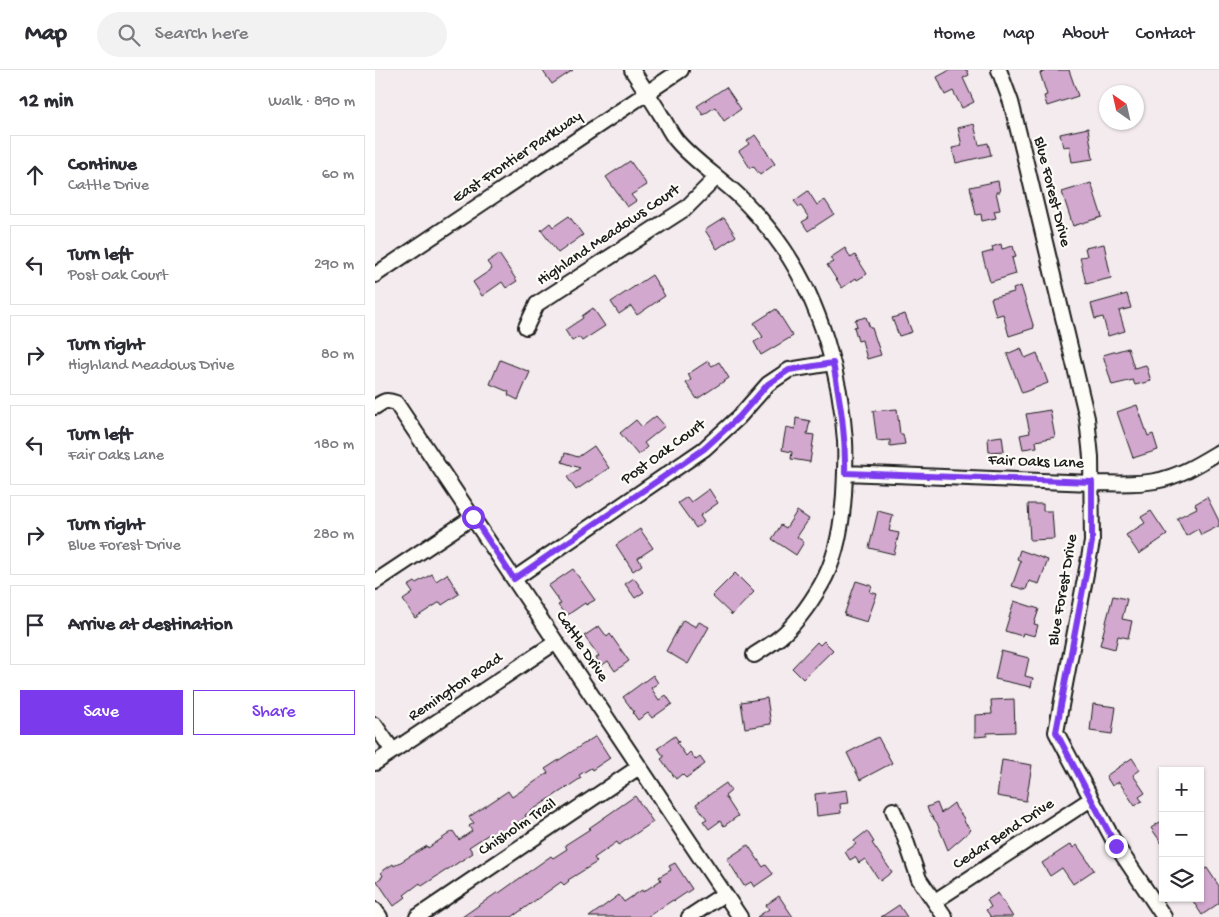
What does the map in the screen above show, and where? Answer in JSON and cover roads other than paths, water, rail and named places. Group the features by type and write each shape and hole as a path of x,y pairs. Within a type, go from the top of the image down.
{"street":[{"path":"632,70 675,139 696,161 717,177 761,219 782,247 806,288 820,320 833,363 845,441 843,509 835,551 822,584 800,617 779,638 754,655"},
{"name":"East Frontier Parkway","path":"375,275 681,70"},
{"name":"Blue Forest Drive","path":"999,70 1011,102 1087,418 1091,457 1092,542 1056,732 1116,846 1164,917"},
{"name":"Highland Meadows Court","path":"526,327 537,304 686,208 717,177"},
{"name":"Post Oak Court","path":"514,579 704,449 739,417 768,384 775,379 789,370 833,363"},
{"name":"Cattle Drive","path":"375,407 390,400 396,403 740,917"},
{"name":"Fair Oaks Lane","path":"845,473 1131,483 1155,481 1171,477 1219,452"},
{"path":"375,582 473,517"},
{"name":"Remington Road","path":"375,763 556,642"},
{"path":"375,725 393,751"},
{"name":"Chisholm Trail","path":"417,917 639,767"},
{"name":"Cedar Bend Drive","path":"935,901 1091,799"},
{"path":"893,810 905,835 919,879 945,917"},
{"path":"689,917 724,894"},
{"path":"375,910 380,917"}]}
